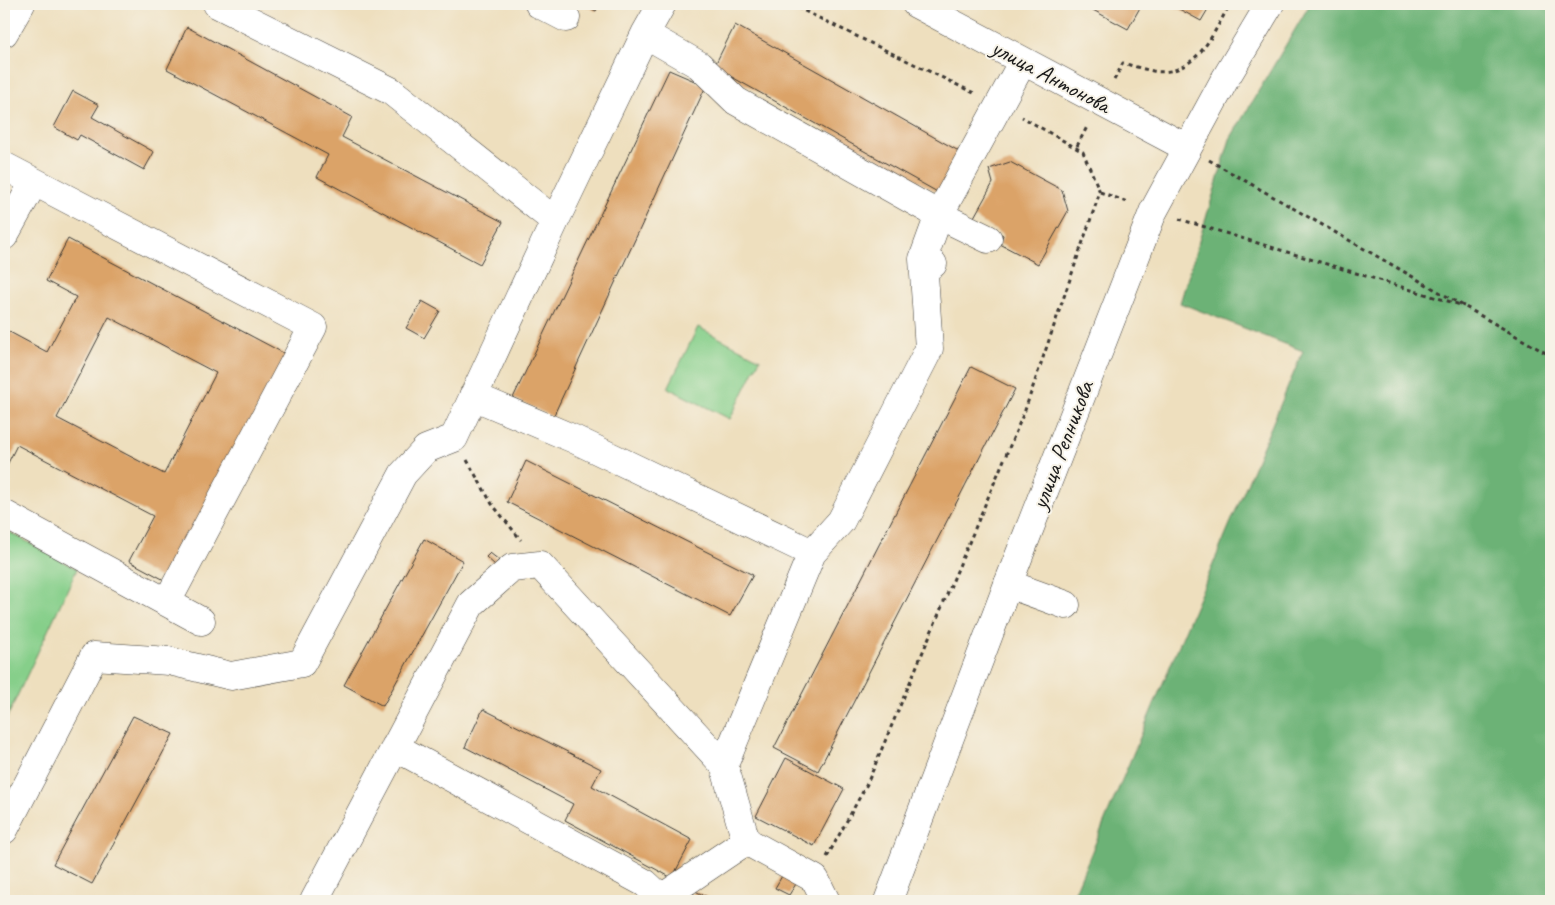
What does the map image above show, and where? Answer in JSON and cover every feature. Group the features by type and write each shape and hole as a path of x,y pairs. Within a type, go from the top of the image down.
{"main road":[{"path":"4,33 21,4"},
{"path":"217,4 391,91 555,221"},
{"path":"539,4 566,18"},
{"path":"4,830 94,656 169,660 231,676 302,663 403,474 426,449 454,438 555,221 645,34 662,4"},
{"name":"улица Антонова","path":"916,4 1187,148"},
{"name":"улица Репникова","path":"888,901 1008,584 1153,212 1187,148 1270,4"},
{"path":"645,34 699,65 736,101 939,215 988,239"},
{"path":"724,765 812,553 841,520 929,349 928,261 939,215 1023,61"},
{"path":"4,166 314,327 167,602"},
{"path":"4,236 34,182"},
{"path":"473,396 574,439 812,553"},
{"path":"4,514 201,621"},
{"path":"314,901 470,604 512,568 540,565 724,765 746,841 820,890"},
{"path":"1008,584 1066,606"},
{"path":"395,747 645,883 658,899 746,841"}],"path":[{"path":"790,4 1000,106 1077,146 1083,152 1100,192 1025,410 867,784 820,890"},
{"path":"1123,63 1155,72 1184,68 1196,59 1230,4"},
{"path":"1187,148 1472,309 1551,356"},
{"path":"1153,212 1472,309"},
{"path":"454,438 492,504 540,565"}],"green space":[{"path":"1310,4 1551,4 1551,901 1071,901 1303,351 1180,303 1230,139"},
{"path":"698,327 760,359 730,419 668,388"},
{"path":"4,529 77,569 4,724"}],"building":[{"path":"582,4 600,4 596,11"},
{"path":"1082,4 1142,4 1128,29"},
{"path":"1170,4 1211,4 1201,21"},
{"path":"735,25 964,154 941,194 714,67"},
{"path":"187,27 352,117 342,137 503,222 480,264 317,177 328,155 167,69"},
{"path":"669,70 706,86 553,417 513,398"},
{"path":"73,91 99,105 92,117 154,152 144,170 80,135 77,140 54,127"},
{"path":"1010,162 1062,190 1068,211 1038,264 1000,244 1003,235 974,217 993,183 989,169"},
{"path":"68,239 289,356 170,583 129,561 153,516 17,445 7,465 4,464 4,329 47,352 76,297 46,281","holes":["109,317 216,373 164,474 57,418"]},
{"path":"422,301 440,311 424,338 406,328"},
{"path":"971,367 1015,389 818,771 774,748"},
{"path":"526,461 753,575 730,616 507,502"},
{"path":"424,539 463,561 383,706 344,685"},
{"path":"490,553 499,560 495,565 486,557"},
{"path":"483,709 601,769 592,786 692,840 672,878 565,820 573,804 465,747"},
{"path":"133,716 173,734 92,884 53,864"},
{"path":"786,758 844,789 814,846 756,816"},
{"path":"786,869 801,876 789,895 775,888"},
{"path":"695,891 716,901 690,901"}]}
